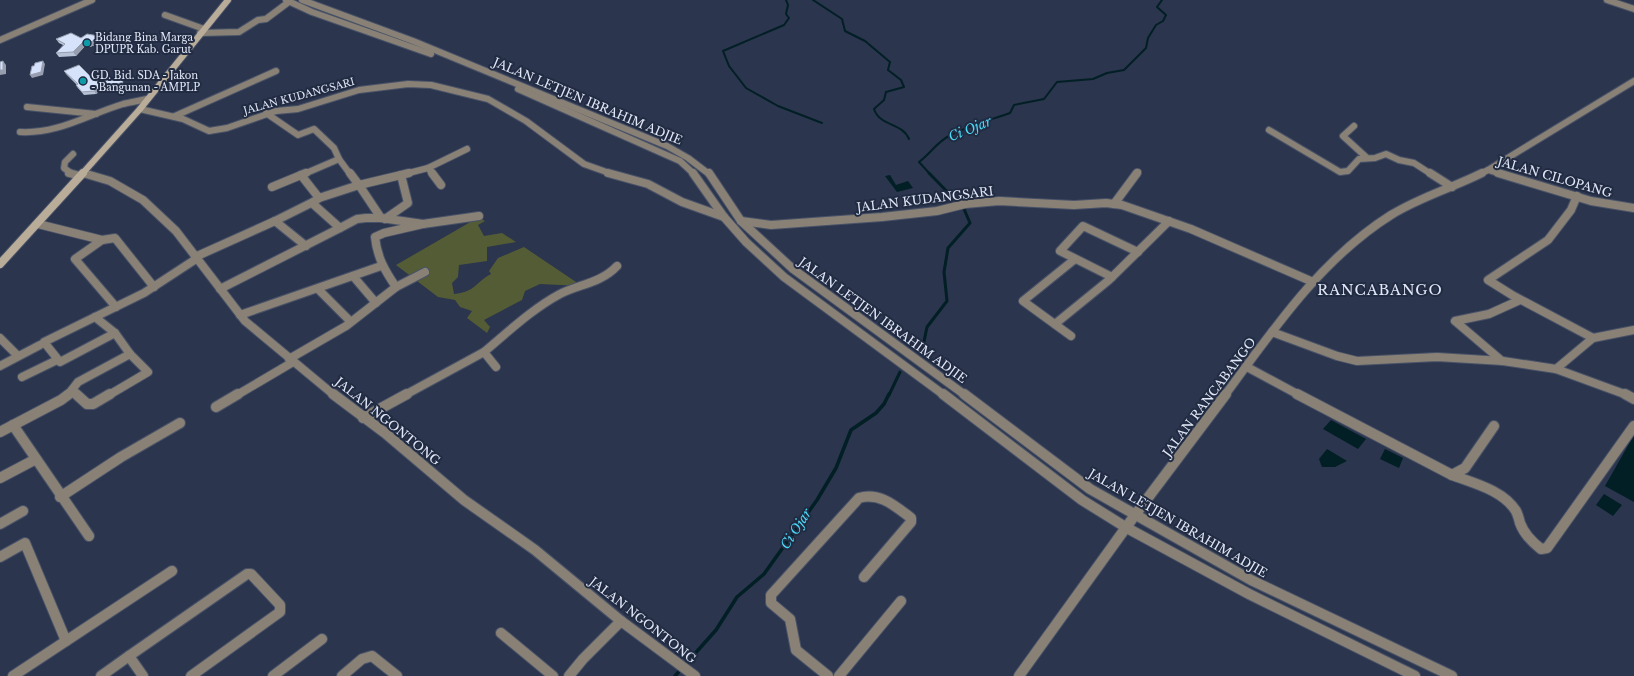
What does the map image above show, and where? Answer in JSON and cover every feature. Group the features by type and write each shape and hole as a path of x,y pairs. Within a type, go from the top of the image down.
{"main road":[{"path":"0,264 38,224 140,109 228,0"}],"street":[{"path":"0,40 92,0"},
{"name":"JALAN LETJEN IBRAHIM ADJIE","path":"302,0 320,8 413,41 598,120 680,161 700,180 724,217 746,242 784,277 907,366 1082,500 1127,528 1249,594 1415,676"},
{"path":"1610,0 1634,10"},
{"path":"165,14 202,31 239,32 258,20 266,19 288,1"},
{"name":"JALAN LETJEN IBRAHIM ADJIE","path":"288,1 312,12 435,55 667,146 698,164 708,172 741,221 793,269 917,358 1090,488 1251,580 1405,655 1452,676"},
{"path":"175,116 276,71"},
{"path":"1488,170 1634,81"},
{"name":"JALAN KUDANGSARI","path":"140,109 175,116 207,131 227,128 266,113 298,109 359,90 408,84 431,85 488,99 526,121 584,164 601,171 648,184 682,202 724,217"},
{"path":"20,132 31,134 67,126 124,104 147,99"},
{"path":"27,107 97,114"},
{"path":"266,113 298,134 314,130 334,148 339,159 383,218"},
{"path":"1354,126 1343,136 1366,157 1373,159 1386,154 1399,160 1410,161 1452,187"},
{"path":"1269,130 1343,173 1351,169 1355,162 1366,157"},
{"path":"115,333 60,362 44,342 154,287 195,258 275,221 316,200 359,185 428,168 467,149"},
{"name":"JALAN NGONTONG","path":"73,154 65,162 64,168 69,173 82,174 110,181 143,200 161,215 176,232 240,315 291,361 363,418 385,433 464,500 535,550 621,620 691,673"},
{"path":"272,187 339,159"},
{"path":"428,168 441,185"},
{"name":"JALAN CILOPANG","path":"1313,282 1360,240 1394,213 1426,197 1452,187 1488,170 1577,196 1634,208"},
{"path":"1114,204 1138,172"},
{"path":"301,175 316,200"},
{"path":"383,218 408,203 402,175"},
{"path":"1577,196 1571,210 1548,240 1488,280 1520,300 1593,338"},
{"path":"316,200 312,204 340,228"},
{"name":"JALAN KUDANGSARI","path":"741,221 772,225 882,217 937,210 959,205 999,201 1074,205 1114,204 1134,208 1169,221 1262,259 1313,282"},
{"path":"396,287 381,266 375,245 376,236 422,224 480,216"},
{"path":"220,289 357,219 383,218 422,224"},
{"path":"275,221 306,246"},
{"path":"1055,324 1112,277 1169,221"},
{"path":"38,224 102,240 115,238 154,287"},
{"path":"1112,277 1060,251 1083,226 1138,252"},
{"path":"102,240 77,256 75,259 116,307"},
{"path":"1071,336 1023,302 1075,259"},
{"path":"240,315 256,308 278,303 381,266"},
{"path":"363,418 484,352 550,301 568,291 598,281 617,266"},
{"path":"216,407 346,326 350,321 396,287 425,272"},
{"path":"352,276 376,303"},
{"name":"JALAN RANCABANGO","path":"1019,676 1135,515 1286,313 1313,282"},
{"path":"318,289 350,321"},
{"path":"1502,361 1455,321 1475,319 1500,310 1520,300"},
{"path":"836,316 846,308"},
{"path":"72,390 87,404 93,404 148,372 130,354 115,333 96,316"},
{"path":"1556,369 1593,338 1634,330"},
{"path":"1272,332 1337,356 1363,362 1437,357 1502,361 1556,369 1625,393 1634,399"},
{"path":"0,338 18,356"},
{"path":"0,366 40,345"},
{"path":"484,352 496,367"},
{"path":"0,432 61,400 78,382 130,354"},
{"path":"22,377 57,360"},
{"path":"1247,367 1452,475 1485,488 1508,502 1517,513 1523,531 1532,542 1541,549 1547,548 1634,426"},
{"path":"60,497 121,457 180,424"},
{"path":"13,425 60,497 89,536"},
{"path":"1452,475 1465,468 1494,426"},
{"path":"0,478 36,459"},
{"path":"828,676 796,650 790,619 771,603 771,595 859,498 866,495 874,495 883,497 911,518 911,522 864,577"},
{"path":"0,524 23,511"},
{"path":"0,557 25,543 33,558 66,641"},
{"path":"13,676 172,571"},
{"path":"101,676 247,574 251,574 280,605 280,612 191,676"},
{"path":"839,676 901,601"},
{"path":"570,676 583,659 621,620"},
{"path":"501,633 553,676"},
{"path":"273,676 322,639"},
{"path":"1400,669 1405,655"},
{"path":"129,656 143,676"},
{"path":"342,676 362,659 372,656 397,676"}],"green space":[{"path":"479,217 485,221 478,225 484,236 502,233 516,242 487,247 487,261 459,265 458,277 452,283 454,294 471,289 491,274 489,271 498,258 524,247 582,286 540,284 525,291 522,300 484,320 490,327 487,333 467,318 472,311 460,307 455,300 438,297 396,265"}],"shaded area":[{"path":"890,175 896,185 908,181 913,188 897,192 885,176"},
{"path":"1331,420 1366,439 1358,449 1323,429"},
{"path":"1634,435 1634,502 1605,486"},
{"path":"1327,449 1347,461 1335,467 1322,467 1319,459"},
{"path":"1385,449 1403,458 1399,468 1380,459"},
{"path":"1604,494 1622,505 1613,516 1596,505"}],"building":[{"path":"71,33 81,38 87,34 105,37 87,43 84,41 73,52 56,53 65,44 56,39"},
{"path":"3,61 3,70 0,70 0,62"},
{"path":"43,61 41,72 30,75 32,66 34,66 35,63"},
{"name":"GD. Bid. SDA - Jakon - Bangunan - AMPLP","path":"79,65 95,81 122,80 123,82 94,91 82,92 76,85 78,84 64,71"}],"waterway":[{"path":"786,0 788,5 786,14 789,18 784,25 723,51 729,66 746,88 778,106 822,123"},
{"path":"813,0 842,19 845,31 865,41 890,62 888,70 901,80 904,87 886,92 884,100 874,109 881,119 901,130 909,139"},
{"name":"Ci Ojar","path":"930,174 919,162 941,141 956,132 1010,113 1014,105 1044,99 1057,82 1093,79 1107,73 1124,70 1146,48 1148,38 1156,25 1163,21 1166,15 1157,7 1162,0"},
{"name":"Ci Ojar","path":"922,351 927,327 947,301 944,272 948,248 970,223 964,209 929,173"},
{"name":"Ci Ojar","path":"889,395 900,372"},
{"name":"Ci Ojar","path":"675,676 716,630 737,597 764,574 817,500 836,468 851,430 876,413 884,404 889,394"}],"place":[{"name":"Bidang Bina Marga DPUPR Kab. Garut","path":"87,43"},
{"name":"GD. Bid. SDA - Jakon - Bangunan - AMPLP","path":"83,81"}],"district":[{"name":"RANCABANGO","path":"1380,290"}]}
